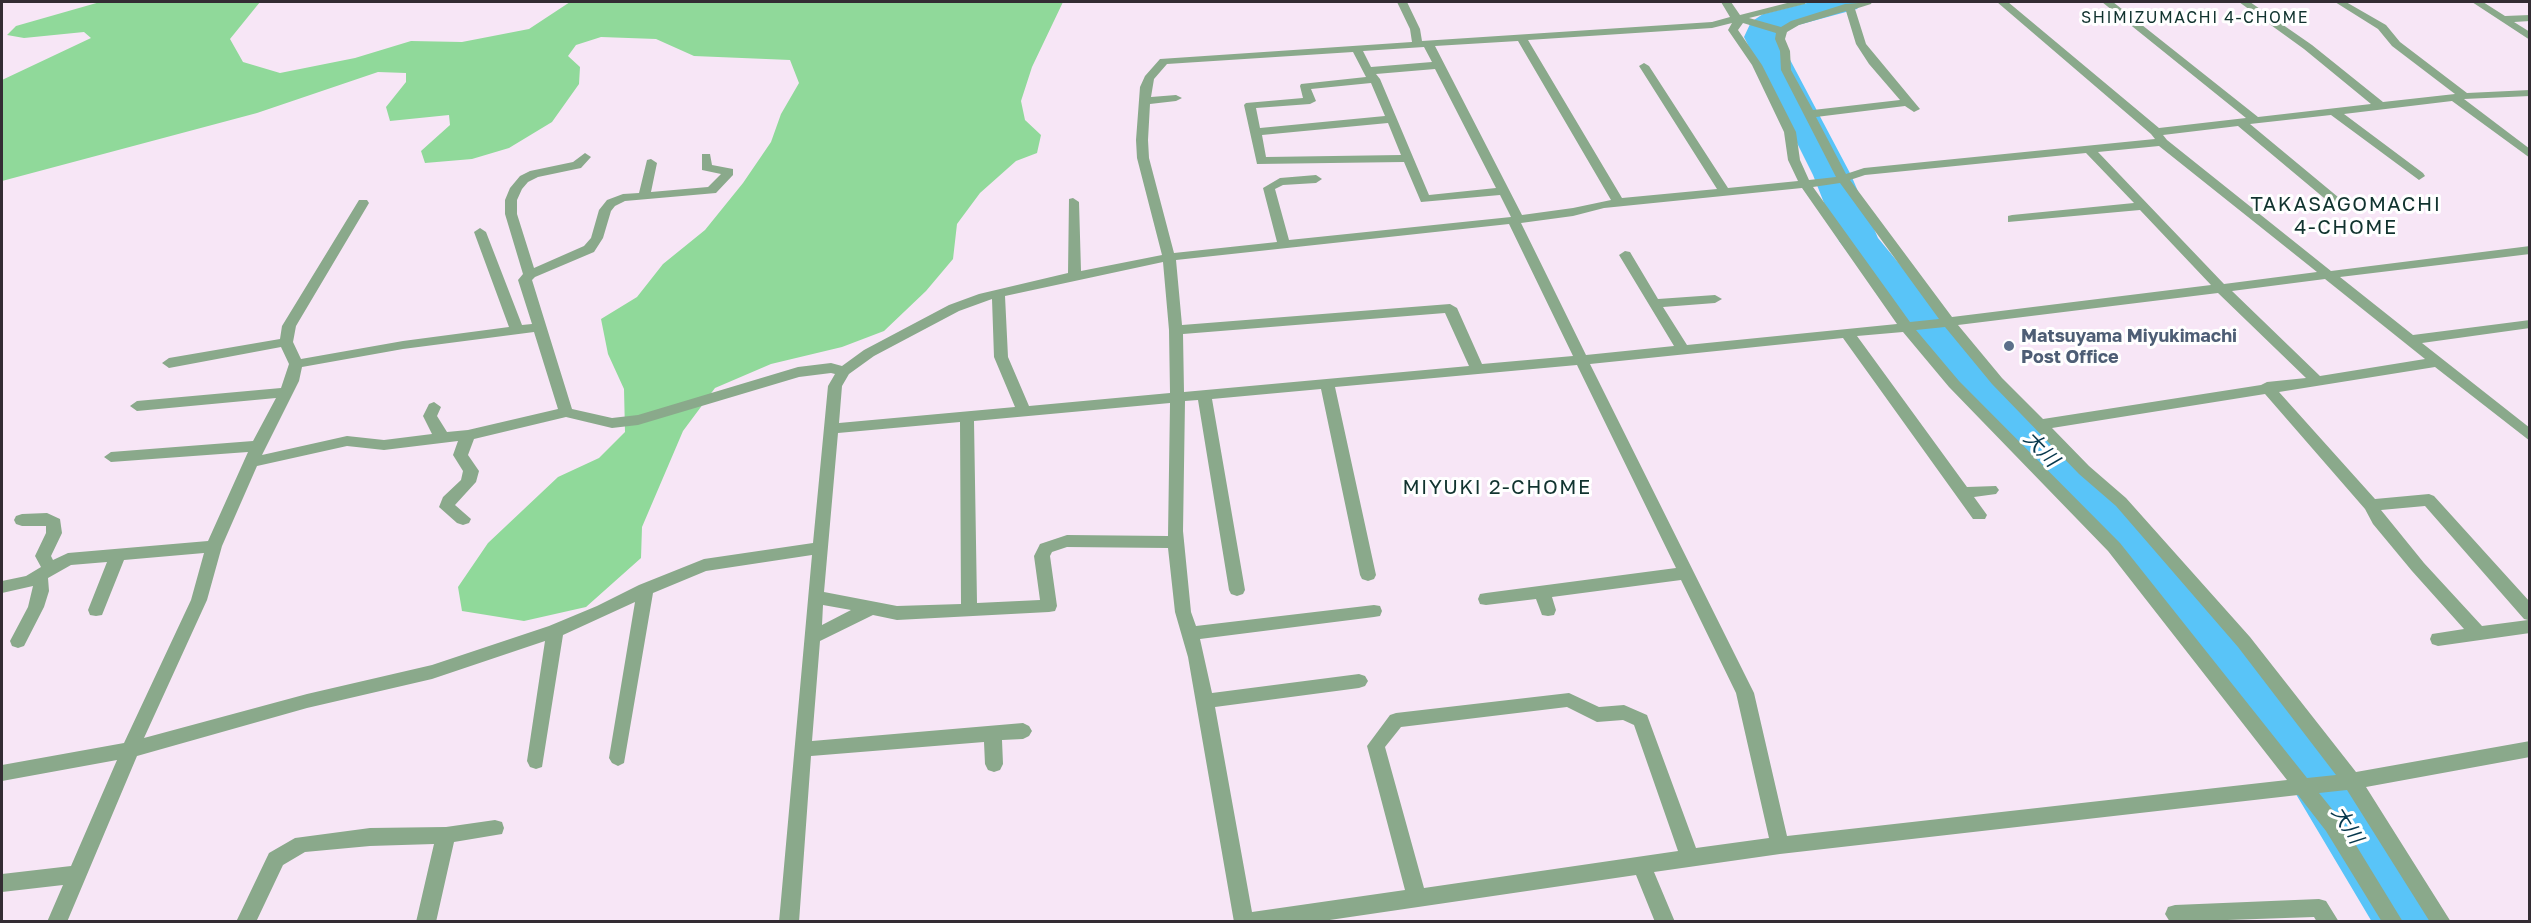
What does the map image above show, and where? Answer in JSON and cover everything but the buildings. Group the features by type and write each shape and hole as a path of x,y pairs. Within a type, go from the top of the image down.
{"street":[{"path":"1402,2 1423,44 1439,65 1504,191 1515,220 1582,360 1745,693 1780,845"},
{"path":"1726,2 1733,15 1778,30 1867,2"},
{"path":"1244,921 1205,701 1183,612 1176,542 1178,398 1176,330 1169,257 1143,158 1144,101 1149,78 1164,61 1712,25 1746,21 1801,2"},
{"path":"2002,2 2159,137 2529,436"},
{"path":"2107,2 2255,120"},
{"path":"2244,2 2308,47 2381,106"},
{"path":"2340,2 2382,27 2396,44 2529,155"},
{"path":"2477,2 2529,37"},
{"path":"1809,114 1911,106 1873,62 1861,44 1849,6"},
{"path":"2502,19 2529,18"},
{"path":"1746,21 1733,30 1757,65 1790,132 1794,160 1909,327 1987,420 2114,547 2307,785 2393,921"},
{"path":"1778,30 1785,51 1786,70 1839,180 1943,323 1997,381 2121,502 2218,611 2346,781 2441,921"},
{"path":"1520,36 1620,203"},
{"path":"1356,47 1392,119 1425,199 1504,191"},
{"path":"1409,158 1261,161 1250,105 1310,101 1305,86 1439,65"},
{"path":"1644,66 1725,192"},
{"path":"789,921 835,386 844,370 869,353 954,309 998,294 1169,257 1515,220 1620,203 1839,180 1864,172 2090,149 2255,120 2460,96 2529,93"},
{"path":"1144,101 1176,98"},
{"path":"2333,111 2419,176"},
{"path":"1255,132 1392,119"},
{"path":"2240,122 2340,205"},
{"path":"2090,149 2223,289 2316,380"},
{"path":"530,274 511,214 511,200 516,188 524,179 534,174 577,165 585,156"},
{"path":"566,412 525,280 530,274 590,249 597,238 605,210 611,203 623,198 712,190 729,172 706,167 706,156"},
{"path":"1288,160 1295,181"},
{"path":"644,196 651,163"},
{"path":"1284,245 1269,188 1280,182 1317,179"},
{"path":"1073,202 1075,276"},
{"path":"57,921 130,750 199,600 214,546 258,446 292,381 296,364 286,342 289,326 363,203"},
{"path":"2012,219 2144,206"},
{"path":"480,232 517,330"},
{"path":"830,429 1478,370 1909,327 2529,250"},
{"path":"1626,255 1683,350"},
{"path":"998,294 1001,357 1024,412"},
{"path":"1654,303 1715,299"},
{"path":"1176,330 1450,308 1478,370"},
{"path":"2411,340 2529,324"},
{"path":"296,364 540,327"},
{"path":"1847,333 1979,515"},
{"path":"169,363 286,342"},
{"path":"2040,424 2438,362"},
{"path":"252,462 347,441 384,445 468,435 566,412 612,423 638,420 798,372 831,368 844,370"},
{"path":"1327,384 1368,575"},
{"path":"2267,387 2371,505 2379,520 2418,567 2478,633"},
{"path":"137,406 285,392"},
{"path":"1204,395 1237,590"},
{"path":"434,407 430,416 433,425 440,432 439,438"},
{"path":"967,417 969,610"},
{"path":"463,519 447,507 448,501 468,482 471,471 460,455 468,435"},
{"path":"111,457 258,446"},
{"path":"1963,493 1992,490"},
{"path":"2371,505 2429,500 2529,614"},
{"path":"18,641 36,607 45,572 43,556 54,533 54,523 47,519 22,520"},
{"path":"816,597 897,613 1049,606 1042,556 1046,548 1067,542 1176,542"},
{"path":"2,587 45,572 69,559 214,546"},
{"path":"2,773 130,750 288,706 432,672 555,631 603,612 645,589 704,565 821,548"},
{"path":"96,610 118,554"},
{"path":"1486,599 1686,573"},
{"path":"618,758 645,589"},
{"path":"1542,592 1548,610"},
{"path":"813,637 872,608"},
{"path":"1190,633 1374,611"},
{"path":"2438,639 2529,626"},
{"path":"536,762 555,631"},
{"path":"1205,701 1359,681"},
{"path":"1417,898 1376,746 1396,720 1548,700 1569,700 1596,715 1624,712 1641,720 1690,858"},
{"path":"802,749 1023,731"},
{"path":"993,733 994,764"},
{"path":"1262,921 1780,845 2346,781 2529,749"},
{"path":"246,921 276,859 302,844 370,837 446,835 495,828"},
{"path":"426,921 446,835"},
{"path":"1642,865 1665,921"},
{"path":"2,883 77,874"},
{"path":"2175,914 2319,908 2329,921"}],"green space":[{"path":"100,2 260,2 230,39 243,62 280,73 355,58 411,41 462,42 529,29 570,2 1063,2 1032,67 1021,101 1025,120 1041,135 1037,153 1016,161 980,193 957,224 953,259 926,291 884,331 842,347 771,364 715,388 683,431 642,527 641,558 586,607 524,621 462,611 458,587 488,543 558,477 599,458 625,432 624,389 608,354 601,319 637,297 663,264 705,230 743,183 771,142 781,114 799,83 790,60 694,56 656,39 601,37 576,45 568,56 580,67 579,84 552,122 509,148 472,159 425,163 421,151 450,125 449,115 390,121 386,107 406,82 406,73 378,72 257,113 2,181 2,80 91,38 84,32 24,38 7,35 16,26"}],"waterway":[{"name":"大川","path":"1846,2 1775,21 1763,29 1761,37 1832,175 1859,241 1955,361 2131,541 2173,590 2308,761 2407,922"}],"place":[{"name":"Matsuyama Miyukimachi Post Office","path":"2009,346"}],"district":[{"name":"SHIMIZUMACHI 4-CHOME","path":"2195,18"},
{"name":"TAKASAGOMACHI 4-CHOME","path":"2346,216"},
{"name":"MIYUKI 2-CHOME","path":"1497,488"}]}
